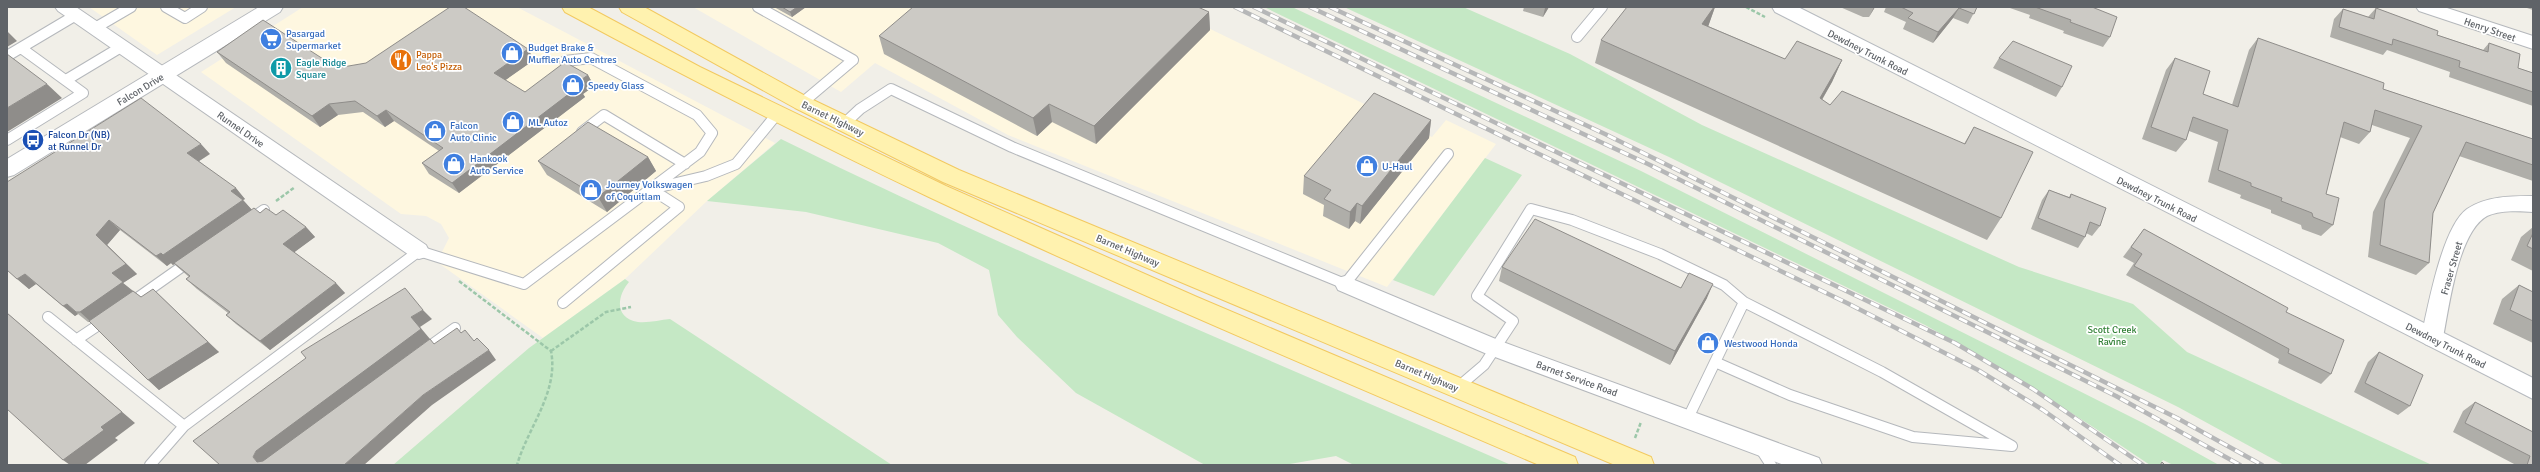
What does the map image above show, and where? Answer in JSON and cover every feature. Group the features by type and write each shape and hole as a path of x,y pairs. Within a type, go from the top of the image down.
{"main road":[{"name":"Falcon Drive","path":"7,170 163,76 273,7"},
{"name":"Barnet Highway","path":"572,7 677,64 880,166 1049,244 1566,465"},
{"name":"Barnet Highway","path":"628,7 802,103 951,176 1642,465"},
{"name":"Dewdney Trunk Road","path":"1782,7 2533,388"}],"street":[{"name":"Henry Street","path":"2425,7 2533,43"},
{"name":"Runnel Drive","path":"70,11 419,251"},
{"name":"Fraser Street","path":"2432,338 2452,256 2466,222 2482,211 2502,204 2533,204"},
{"name":"Barnet Service Road","path":"1345,284 1495,348 1688,418 1811,465"}],"lane":[{"path":"94,28 131,7"},
{"path":"166,7 185,18 202,7"},
{"path":"758,7 853,60 802,103"},
{"path":"1578,37 1602,7"},
{"path":"7,56 21,48 70,11"},
{"path":"66,80 121,47"},
{"path":"7,140 83,93 21,48"},
{"path":"150,465 184,426 419,251 487,274 524,284 700,152 712,133 697,115 591,58 565,61"},
{"path":"844,124 860,109 891,89 1012,147 1345,284 1448,154"},
{"path":"652,189 706,176 736,164 778,114"},
{"path":"573,139 604,115 685,164"},
{"path":"563,303 679,207 652,189"},
{"path":"1457,388 1484,365 1513,321 1477,296 1531,209 1572,220 1660,254 1724,285 1744,302 1882,372 2012,446 1913,437 1790,395 1715,362"},
{"path":"238,228 264,210"},
{"path":"76,340 199,255"},
{"path":"1688,418 1744,302"},
{"path":"48,317 184,426"},
{"path":"416,356 455,328"},
{"path":"1758,444 1771,465"}],"path":[{"path":"264,210 310,176"},
{"path":"457,280 551,351 555,364 546,400 524,444 517,465"},
{"path":"551,351 606,312 631,307"}],"shaded area":[{"path":"89,7 236,7 157,55"},
{"path":"303,7 517,7 775,143 707,201 625,279 543,338 437,262 449,238 441,224 426,216 401,214 201,72"},
{"path":"693,7 1165,7 1432,137 1446,120 1496,144 1387,287 1008,135 875,63 841,92"}],"green space":[{"path":"1264,7 1292,7 1641,171 2145,424 2219,465 2173,465 2163,460 2159,465 2150,465 2039,392 1925,325"},
{"name":"Scott Creek Ravine","path":"1344,7 1463,7 1570,54 1702,125 2019,267 2133,304 2187,352 2432,465 2284,465 2178,407 1669,157"},
{"path":"781,139 962,225 1053,266 1511,465 1354,465 1336,456 1284,465 1205,465 1076,393 1017,337 998,315 989,270 938,243 806,212 707,201"},
{"path":"1485,158 1522,175 1434,296 1393,280"},
{"path":"625,279 629,282 622,294 620,306 621,311 630,320 650,322 670,319 892,465 393,465 529,348"}],"building":[{"path":"450,7 464,7 528,49 494,73 525,92 565,62 588,75 575,84 578,87 452,183 422,163 443,148 386,110 377,116 355,101 329,104 312,116 217,52 263,20 337,68 366,63"},
{"path":"782,7 797,7 790,12"},
{"path":"913,7 1198,7 1209,12 1094,126 1049,104 1033,118 879,36"},
{"path":"1627,7 1714,7 1702,24 1785,59 1797,41 1842,60 1820,98 1830,105 1842,91 1965,144 1974,127 2033,152 2001,218 1601,40"},
{"path":"1901,7 1977,7 1974,14 1959,8 1938,32 1908,18 1913,13"},
{"path":"2035,7 2092,7 2117,17 2110,37 2070,22 2071,20"},
{"path":"2376,8 2438,31 2437,35 2488,52 2489,43 2520,54 2518,68 2533,73 2533,92 2459,67 2460,61 2393,39 2392,45 2339,27 2343,9 2374,19"},
{"path":"2258,38 2384,83 2383,89 2533,139 2533,165 2466,142 2433,213 2429,263 2380,245 2385,200 2422,126 2375,110 2370,132 2344,122 2326,194 2339,198 2333,225 2313,217 2312,213 2281,201 2282,198 2251,186 2251,183 2218,170 2228,130 2193,117 2186,140 2151,127 2175,58 2210,71 2203,94 2238,107"},
{"path":"2013,41 2072,66 2062,87 1999,58"},
{"path":"7,54 47,84 7,108"},
{"name":"U-Haul","path":"1374,93 1431,120 1362,206 1357,203 1350,212 1324,199 1331,190 1304,176"},
{"path":"141,98 201,144 187,153 236,188 231,191 243,200 163,255 161,253 156,256 109,220 96,235 126,264 112,273 123,282 80,312 76,312 67,304 63,306 25,274 17,279 7,270 7,182"},
{"path":"588,122 648,157 598,197 538,161"},
{"path":"2049,190 2070,198 2071,194 2106,208 2100,226 2090,222 2085,237 2038,218"},
{"path":"254,208 260,213 266,208 276,215 283,210 306,227 283,244 336,283 260,341 226,315 230,312 186,279 190,276 174,263"},
{"path":"1535,219 1681,288 1689,273 1713,284 1675,351 1502,267"},
{"path":"2144,229 2288,308 2286,312 2344,340 2331,374 2288,353 2289,349 2134,266 2142,254 2131,247"},
{"path":"2533,233 2533,249 2527,246"},
{"path":"2519,285 2533,292 2533,321 2510,310"},
{"path":"405,288 423,310 411,317 421,329 256,451 253,457 257,462 263,461 430,339 434,344 457,328 461,333 465,330 474,341 477,338 489,350 423,395 344,465 220,465 193,441 306,358 301,352"},
{"path":"153,289 208,342 148,380 89,321 133,291 141,297"},
{"path":"7,313 122,412 101,427 104,430 63,460 7,409"},
{"path":"2379,352 2423,375 2410,406 2365,383"},
{"path":"2475,402 2533,432 2533,465 2527,465 2530,456 2465,423"}],"railway":[{"path":"1235,7 1847,303 1978,370 2043,410 2120,465"},
{"path":"1254,7 1955,343 2033,389 2143,465"},
{"path":"1310,7 1648,164 2116,396 2240,465"},
{"path":"1330,7 1605,134 2177,418 2262,465"}],"place":[{"name":"Pasargad Supermarket","path":"271,39"},
{"name":"Budget Brake & Muffler Auto Centres","path":"512,53"},
{"name":"Pappa Leo's Pizza","path":"401,60"},
{"name":"Eagle Ridge Square","path":"281,68"},
{"name":"Speedy Glass","path":"573,85"},
{"name":"ML Autoz","path":"513,122"},
{"name":"Falcon Auto Clinic","path":"435,131"},
{"name":"Falcon Dr (NB) at Runnel Dr","path":"33,140"},
{"name":"Hankook Auto Service","path":"454,164"},
{"name":"U-Haul","path":"1367,166"},
{"name":"Journey Volkswagen of Coquitlam","path":"591,190"},
{"name":"Westwood Honda","path":"1708,343"}]}
